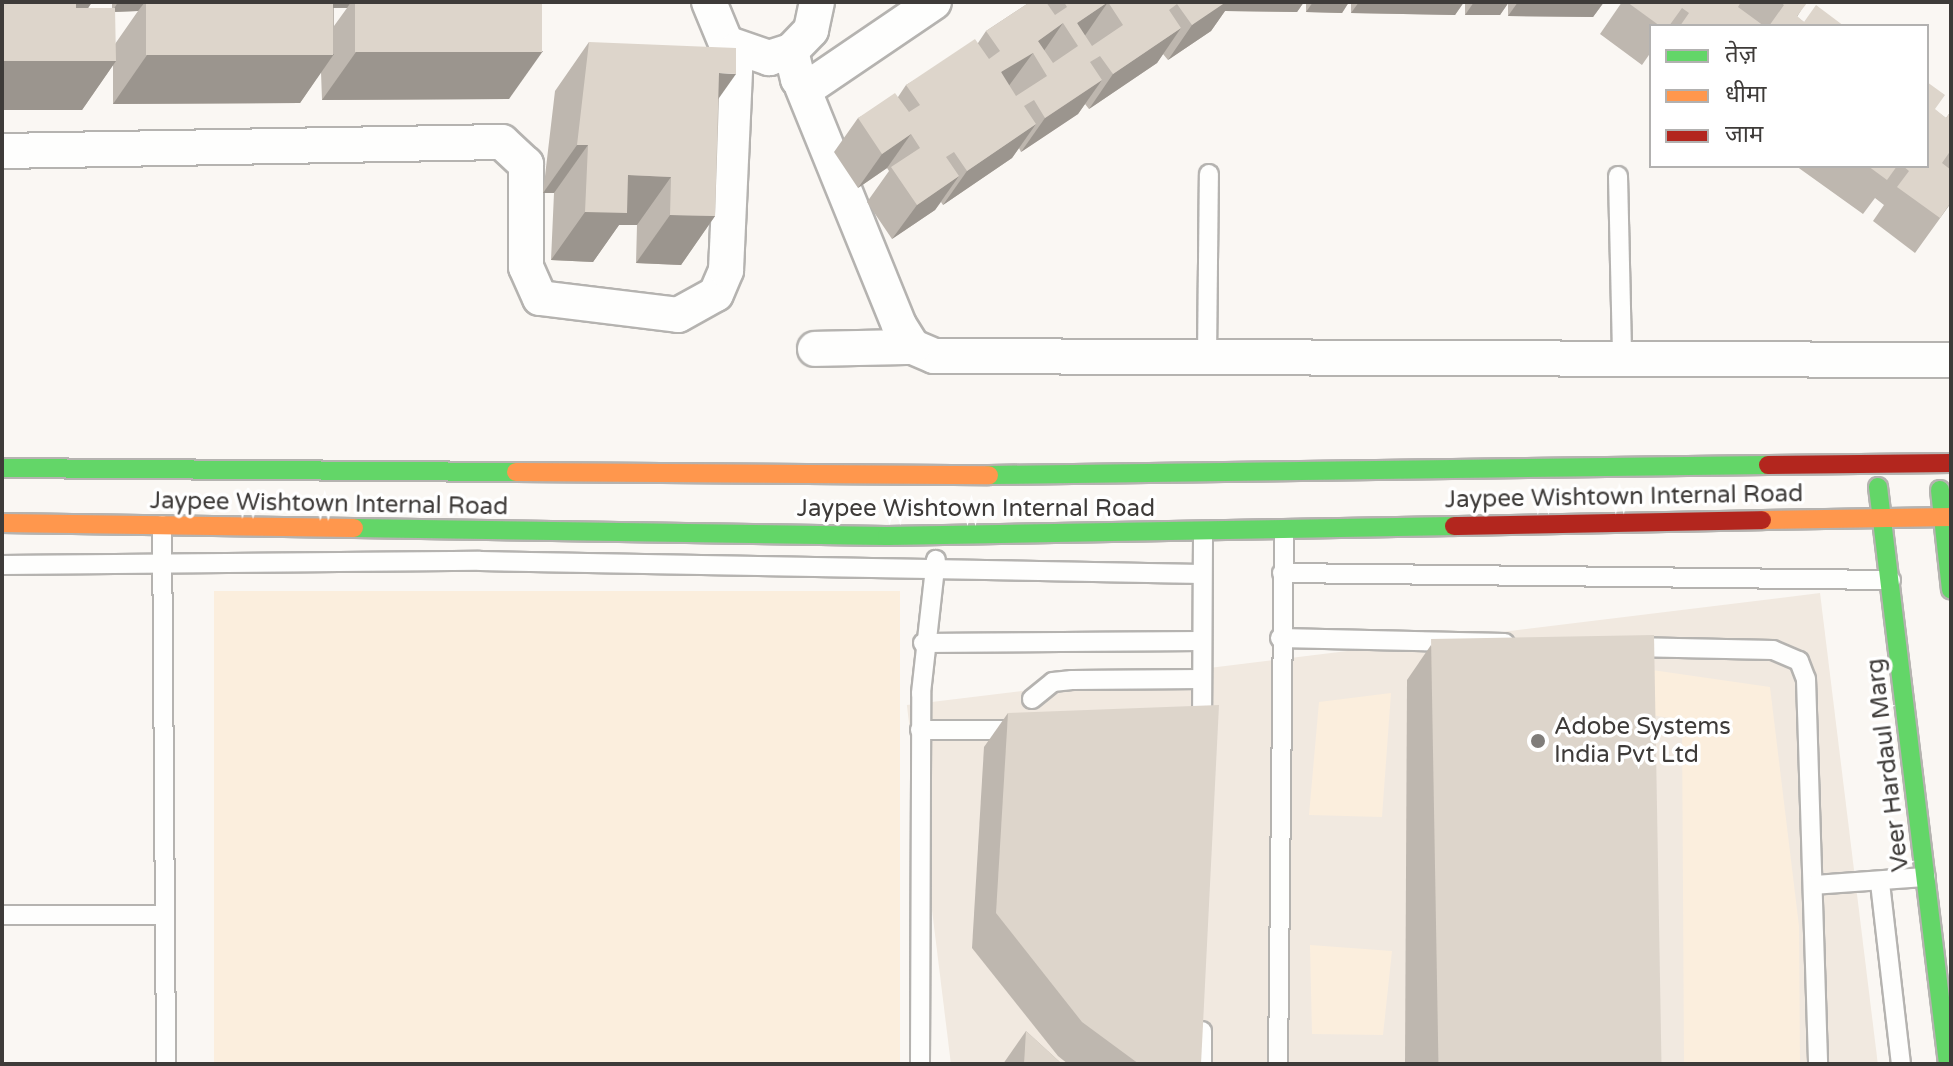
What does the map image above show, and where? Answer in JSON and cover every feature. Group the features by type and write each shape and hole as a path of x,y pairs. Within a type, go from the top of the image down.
{"street":[{"path":"709,2 713,25 736,50 769,58 791,51 811,30 817,2"},
{"path":"802,86 819,82 934,2"},
{"path":"2,151 502,142 526,164 526,267 540,298 678,315 716,294 726,270 736,50"},
{"path":"791,51 802,86 913,347"},
{"path":"815,349 913,347 934,356 1951,360"},
{"name":"Jaypee Wishtown Internal Road","path":"2,468 970,475 1873,460 1945,463"},
{"name":"Veer Hardaul Marg","path":"1873,460 1883,515 1948,1064"},
{"path":"1945,463 1951,589"},
{"name":"Jaypee Wishtown Internal Road","path":"2,523 941,533 1284,529 1883,515 1947,517"}],"lane":[{"path":"1207,357 1209,174"},
{"path":"1618,176 1622,358"},
{"path":"162,525 166,1064"},
{"path":"1278,1064 1280,638 1284,529"},
{"path":"1202,757 1203,530"},
{"path":"920,1064 923,643 941,533"},
{"path":"2,565 1202,574"},
{"path":"1282,573 1891,580"},
{"path":"1280,638 1535,644"},
{"path":"923,643 1201,641"},
{"path":"1614,646 1773,650 1799,661 1806,679 1818,1064"},
{"path":"1032,699 1062,681 1202,679"},
{"path":"1174,711 1202,711"},
{"path":"920,730 1039,730"},
{"path":"1814,885 1880,883 1926,877"},
{"path":"1880,883 1901,1064"},
{"path":"2,915 165,915"},
{"path":"1202,1003 1202,1064"}],"shaded area":[{"path":"214,591 900,591 900,1064 214,1064"},
{"name":"Adobe Systems India Pvt Ltd","path":"1820,593 1878,1063 951,1064 907,705"},
{"path":"1652,670 1770,687 1799,926 1800,1064 1684,1064 1682,720 1645,714"},
{"path":"1391,693 1382,817 1309,815 1319,702"},
{"path":"1310,945 1392,951 1383,1035 1312,1034"}],"building":[{"path":"2,2 76,2 76,8 115,8 116,61 2,61"},
{"path":"146,2 333,2 333,55 146,55"},
{"path":"355,2 542,2 542,52 355,52"},
{"path":"1030,2 1046,2 1055,15 1067,7 1064,2 1108,2 1226,2 1192,25 1177,4 1169,10 1181,28 1113,74 1100,56 1090,62 1102,80 1045,118 1034,100 1024,106 1036,124 967,171 954,152 946,157 959,176 917,205 891,167 920,148 911,134 882,154 858,118 895,93 909,112 920,105 906,85 975,39 989,59 1000,51 986,31","holes":["1108,2 1123,25 1092,46 1077,23","1063,23 1078,46 1053,63 1038,41","1033,53 1047,76 1016,96 1001,72"]},
{"path":"1627,2 1741,2 1738,7 1761,24 1681,24 1689,13 1682,8 1670,24 1657,24"},
{"path":"1780,2 1807,3 1797,16 1804,22 1816,5 1841,24 1770,24 1784,5"},
{"path":"589,42 736,48 736,74 719,73 715,216 670,215 671,177 628,175 627,213 585,212 588,145 577,145"},
{"path":"1929,83 1945,95 1935,109 1946,118 1951,111 1951,150 1942,163 1951,170 1951,202 1940,218 1897,187 1909,171 1905,168 1929,168"},
{"path":"1871,168 1896,168 1887,180"},
{"path":"1654,635 1661,1064 1438,1064 1431,639"},
{"path":"1219,705 1201,1064 1139,1064 1082,1022 996,913 1008,713"},
{"path":"1026,1031 1062,1064 1024,1064"}],"traffic: fast":[{"path":"989,475 1768,465"},
{"path":"2,468 516,472"},
{"path":"1878,487 1948,1064"},
{"path":"1940,490 1951,589"},
{"path":"354,528 887,536 1454,526"}],"traffic: slow":[{"path":"516,472 989,475"},
{"path":"1762,520 1951,517"},
{"path":"2,523 354,528"}],"traffic: jam":[{"path":"1768,465 1951,463"},
{"path":"1454,526 1762,520"}],"place":[{"name":"Adobe Systems India Pvt Ltd","path":"1538,741"}]}
